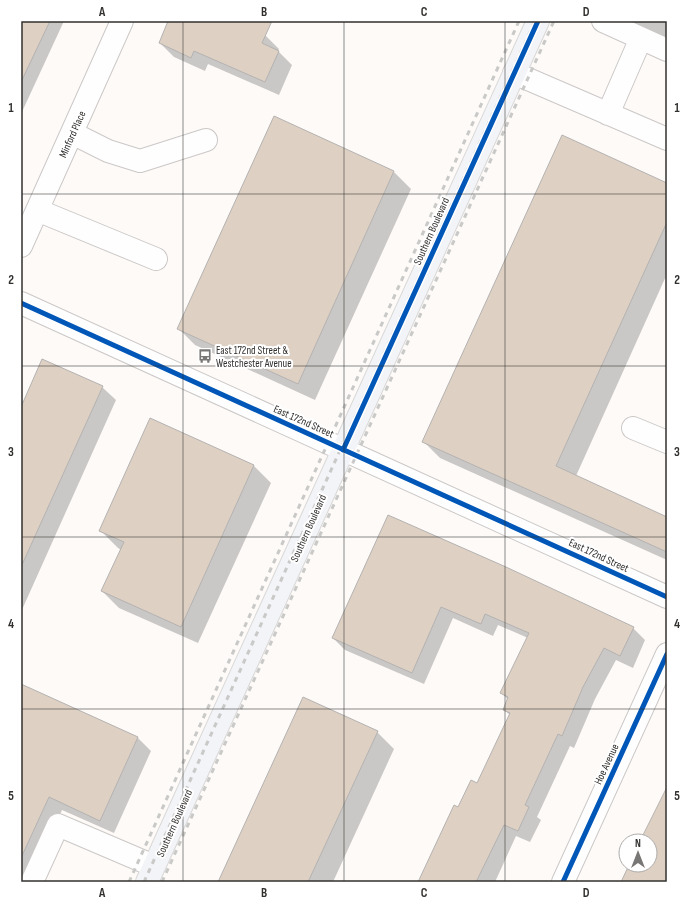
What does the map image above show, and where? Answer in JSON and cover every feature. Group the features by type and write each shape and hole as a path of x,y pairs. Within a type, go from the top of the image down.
{"main road":[{"name":"Southern Boulevard","path":"151,874 538,21"}],"street":[{"name":"Minford Place","path":"21,246 122,21"},
{"path":"603,21 667,50"},
{"path":"608,114 641,38"},
{"path":"514,73 667,139"},
{"path":"72,133 108,151 140,161 206,140"},
{"path":"37,210 156,259"},
{"name":"East 172nd Street","path":"21,303 667,597"},
{"path":"633,428 667,442"},
{"name":"Hoe Avenue","path":"563,882 667,654"},
{"path":"32,882 58,825 151,874"}],"building":[{"path":"21,21 50,21 21,82"},
{"path":"168,21 272,21 262,43 279,51 265,82 194,51 191,58 159,43"},
{"path":"274,116 394,171 298,384 177,329"},
{"path":"562,135 667,183 667,222 556,466 667,517 667,552 422,442"},
{"path":"42,359 103,386 21,567 21,407"},
{"path":"150,418 254,465 181,627 101,591 124,542 99,531"},
{"path":"388,515 506,567 634,627 620,656 604,648 583,687 562,736 558,734 525,805 529,807 518,831 504,825 476,882 418,882 454,805 458,807 471,780 477,783 510,713 503,710 508,697 500,693 529,633 485,614 481,624 441,607 412,673 332,638"},
{"path":"21,684 138,737 100,821 49,797 21,858"},
{"path":"303,697 378,731 308,882 218,882"},
{"path":"667,787 667,882 621,882 625,873 658,873 658,833 644,833"}],"railway":[{"path":"129,882 519,21"},
{"path":"144,882 535,21"},
{"path":"162,882 554,21"}],"cycle path":[{"path":"343,450 538,21"},
{"path":"21,303 667,597"},
{"path":"563,882 667,654"}],"place":[{"name":"East 172nd Street & Westchester Avenue","path":"205,356"}]}
